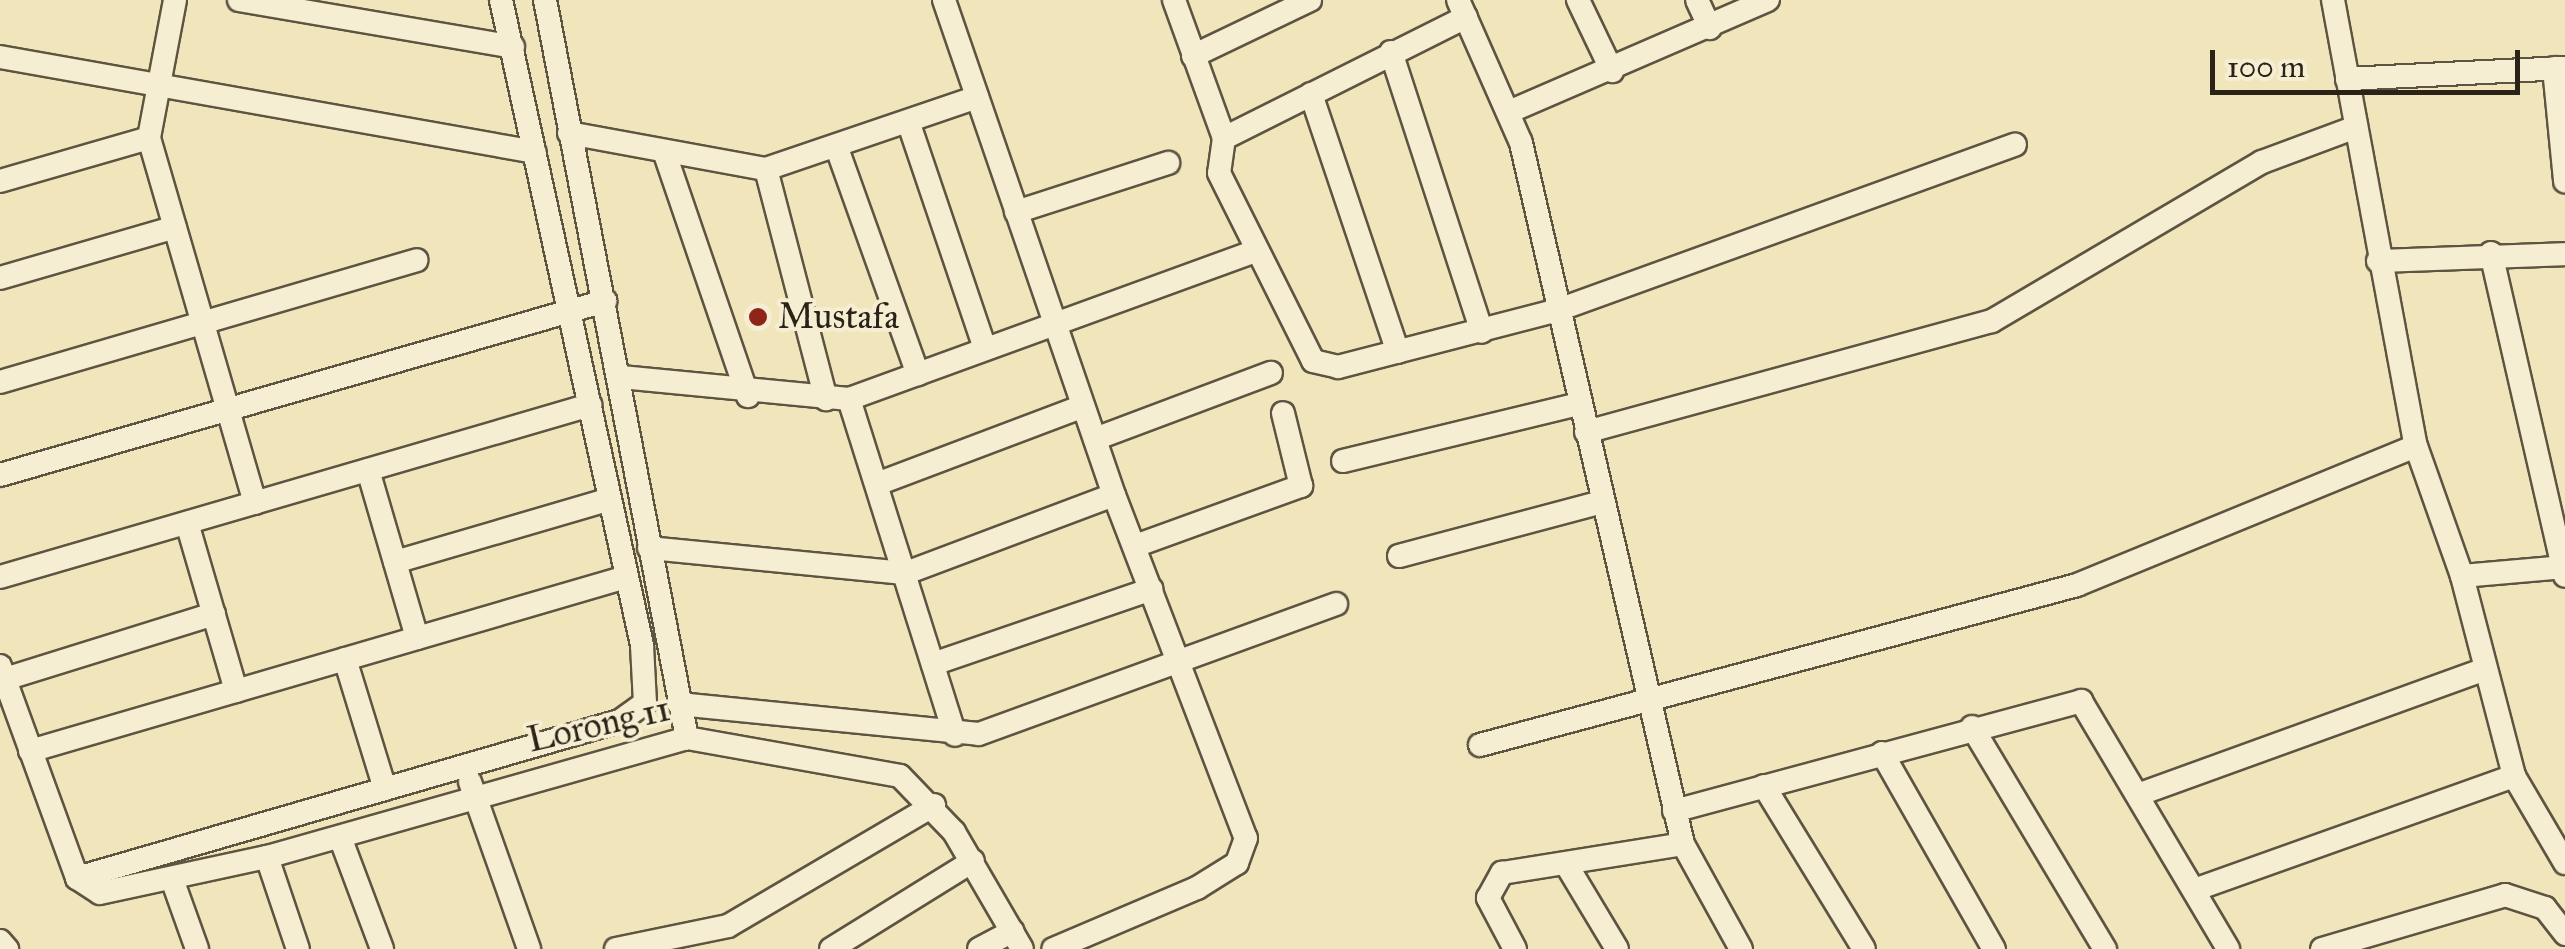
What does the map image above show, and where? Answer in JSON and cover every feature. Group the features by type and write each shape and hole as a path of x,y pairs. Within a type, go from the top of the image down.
{"street":[{"path":"175,0 164,86 149,138 255,503"},
{"path":"238,0 513,47"},
{"path":"214,614 2,673 77,878 620,721 644,702 610,499 500,0"},
{"path":"545,0 621,377 648,548 687,738"},
{"path":"944,0 1114,495 1244,825 1244,850 1197,888 1053,949"},
{"path":"1174,0 1224,138 1219,173 1312,361 1338,367 1558,310 2015,145"},
{"path":"1193,56 1310,0"},
{"path":"1578,0 1612,71"},
{"path":"1697,0 1710,28"},
{"path":"1511,111 1612,71 1768,0"},
{"path":"2333,0 2378,261 2416,446 2462,576 2482,670 2514,776 2563,856"},
{"path":"1224,138 1391,52 1462,8 1511,111 1646,701 1683,844 1741,949"},
{"path":"1391,52 1482,332"},
{"path":"0,57 535,152"},
{"path":"2347,79 2559,68 2565,181"},
{"path":"1311,94 1398,352"},
{"path":"569,133 665,154 766,169 838,151 978,97"},
{"path":"909,124 985,348"},
{"path":"1586,432 1992,321 2262,162 2356,128"},
{"path":"0,181 149,138"},
{"path":"838,151 918,374"},
{"path":"665,154 748,396"},
{"path":"1016,212 1168,163"},
{"path":"766,169 838,399 877,484 955,735"},
{"path":"0,278 175,227"},
{"path":"621,377 748,396 838,399 918,374 1256,251"},
{"path":"2462,576 2563,570 2491,254"},
{"path":"2378,261 2565,254"},
{"path":"0,382 417,260"},
{"path":"0,475 605,301"},
{"path":"1096,439 1271,373"},
{"path":"1342,461 1579,404"},
{"path":"0,577 590,405"},
{"path":"877,484 1083,406"},
{"path":"1134,546 1301,486 1283,414"},
{"path":"1480,745 2077,586 2416,446"},
{"path":"368,470 417,638"},
{"path":"648,548 906,573 1114,495"},
{"path":"395,562 610,499"},
{"path":"1399,556 1602,502"},
{"path":"188,522 236,691"},
{"path":"30,751 626,577"},
{"path":"933,664 1152,589"},
{"path":"679,704 955,735 1001,728 1336,604"},
{"path":"344,659 385,788"},
{"path":"2140,794 2482,670"},
{"path":"1674,811 1972,727 2080,701 2140,794 2228,949"},
{"path":"1972,727 2105,949"},
{"name":"Lorong 11","path":"77,878 112,892 172,879 340,837 475,793 687,738 869,764 934,804 973,860 1018,940"},
{"path":"1882,752 1994,949"},
{"path":"462,766 529,949"},
{"path":"2194,890 2514,776"},
{"path":"1764,786 1864,949"},
{"path":"616,949 731,938 934,804"},
{"path":"340,837 382,949"},
{"path":"1515,949 1488,898 1495,879 1683,844"},
{"path":"266,857 298,949"},
{"path":"831,949 973,860"},
{"path":"1566,864 1618,949"},
{"path":"172,879 197,949"},
{"path":"2322,949 2505,895 2545,908 2565,934"},
{"path":"979,949 1018,940"},
{"path":"0,942 7,949"}],"place":[{"name":"Mustafa","path":"758,317"}]}
